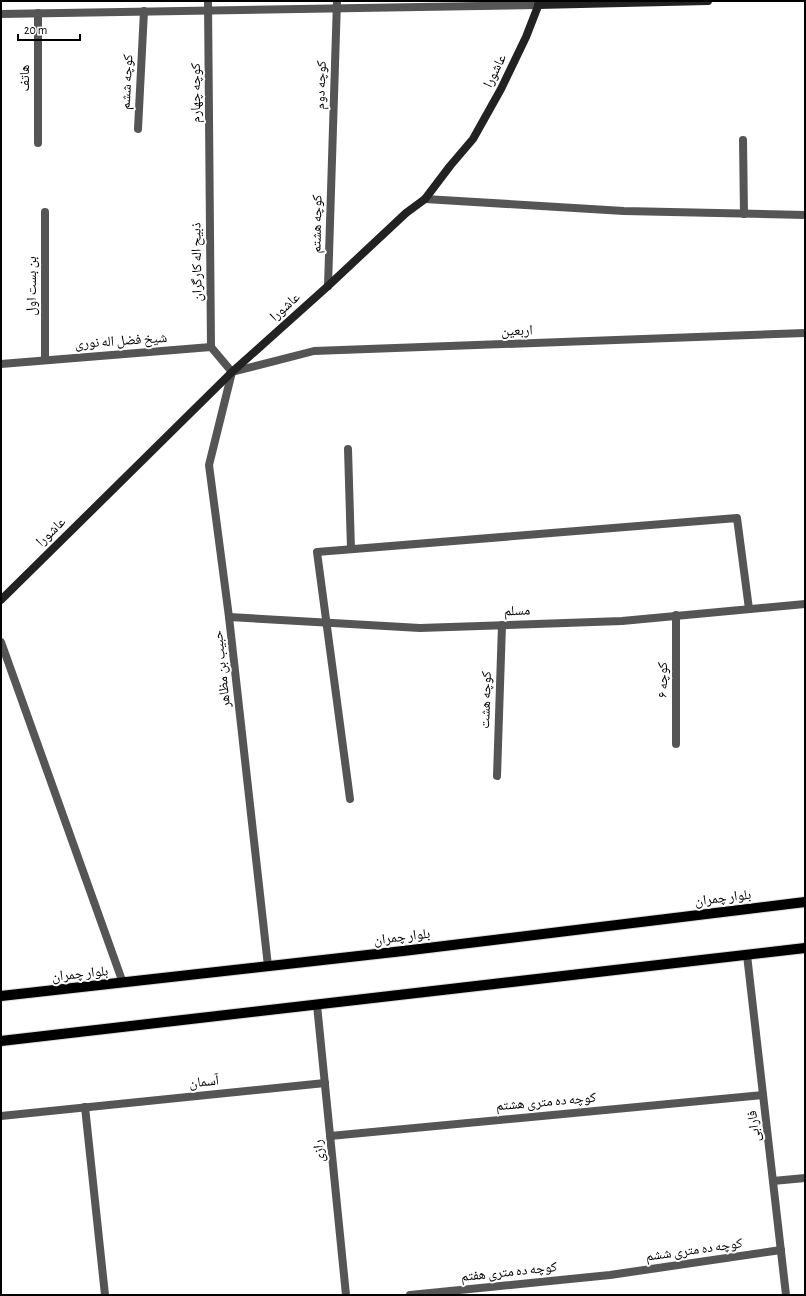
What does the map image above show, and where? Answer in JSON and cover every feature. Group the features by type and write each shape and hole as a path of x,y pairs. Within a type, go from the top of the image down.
{"main road":[{"name":"بلوار چمران","path":"1,996 268,966 805,902"},
{"path":"1,1041 805,948"}],"street":[{"name":"کوچه چهارم","path":"208,1 209,176"},
{"path":"1,14 208,10 337,5 708,1"},
{"name":"عاشورا","path":"1,600 232,372 328,286 406,213 425,199 473,139 501,90 526,37 539,3"},
{"name":"کوچه دوم","path":"331,162 337,5"},
{"name":"کوچه ششم","path":"138,129 144,11"},
{"name":"هاتف","path":"38,13 38,143"},
{"path":"743,140 744,214"},
{"name":"کوچه هشتم","path":"328,286 331,162"},
{"name":"ذبیح اله کارگران","path":"209,176 211,347"},
{"path":"425,199 624,211 805,215"},
{"name":"بن بست اول","path":"45,212 45,360"},
{"name":"اربعین","path":"232,372 314,351 805,333"},
{"path":"211,347 232,372"},
{"name":"شیخ فضل اله نوری","path":"1,364 211,347"},
{"name":"حبیب بن مظاهر","path":"232,372 209,465 229,617 268,966"},
{"path":"348,449 351,549"},
{"path":"350,799 317,552 737,518 750,609"},
{"name":"مسلم","path":"229,617 420,628 622,620 805,604"},
{"name":"کوچه ۶","path":"676,615 676,744"},
{"name":"کوچه هشت","path":"497,776 502,625"},
{"path":"1,642 122,983"},
{"name":"فارابی","path":"747,955 786,1295"},
{"name":"رازی","path":"317,1005 346,1295"},
{"name":"آسمان","path":"1,1116 325,1083"},
{"name":"کوچه ده متری هشتم","path":"330,1136 763,1095"},
{"path":"85,1107 105,1295"},
{"path":"773,1181 805,1178"},
{"name":"کوچه ده متری ششم","path":"610,1275 781,1250"},
{"name":"کوچه ده متری هفتم","path":"410,1295 610,1275"}]}
